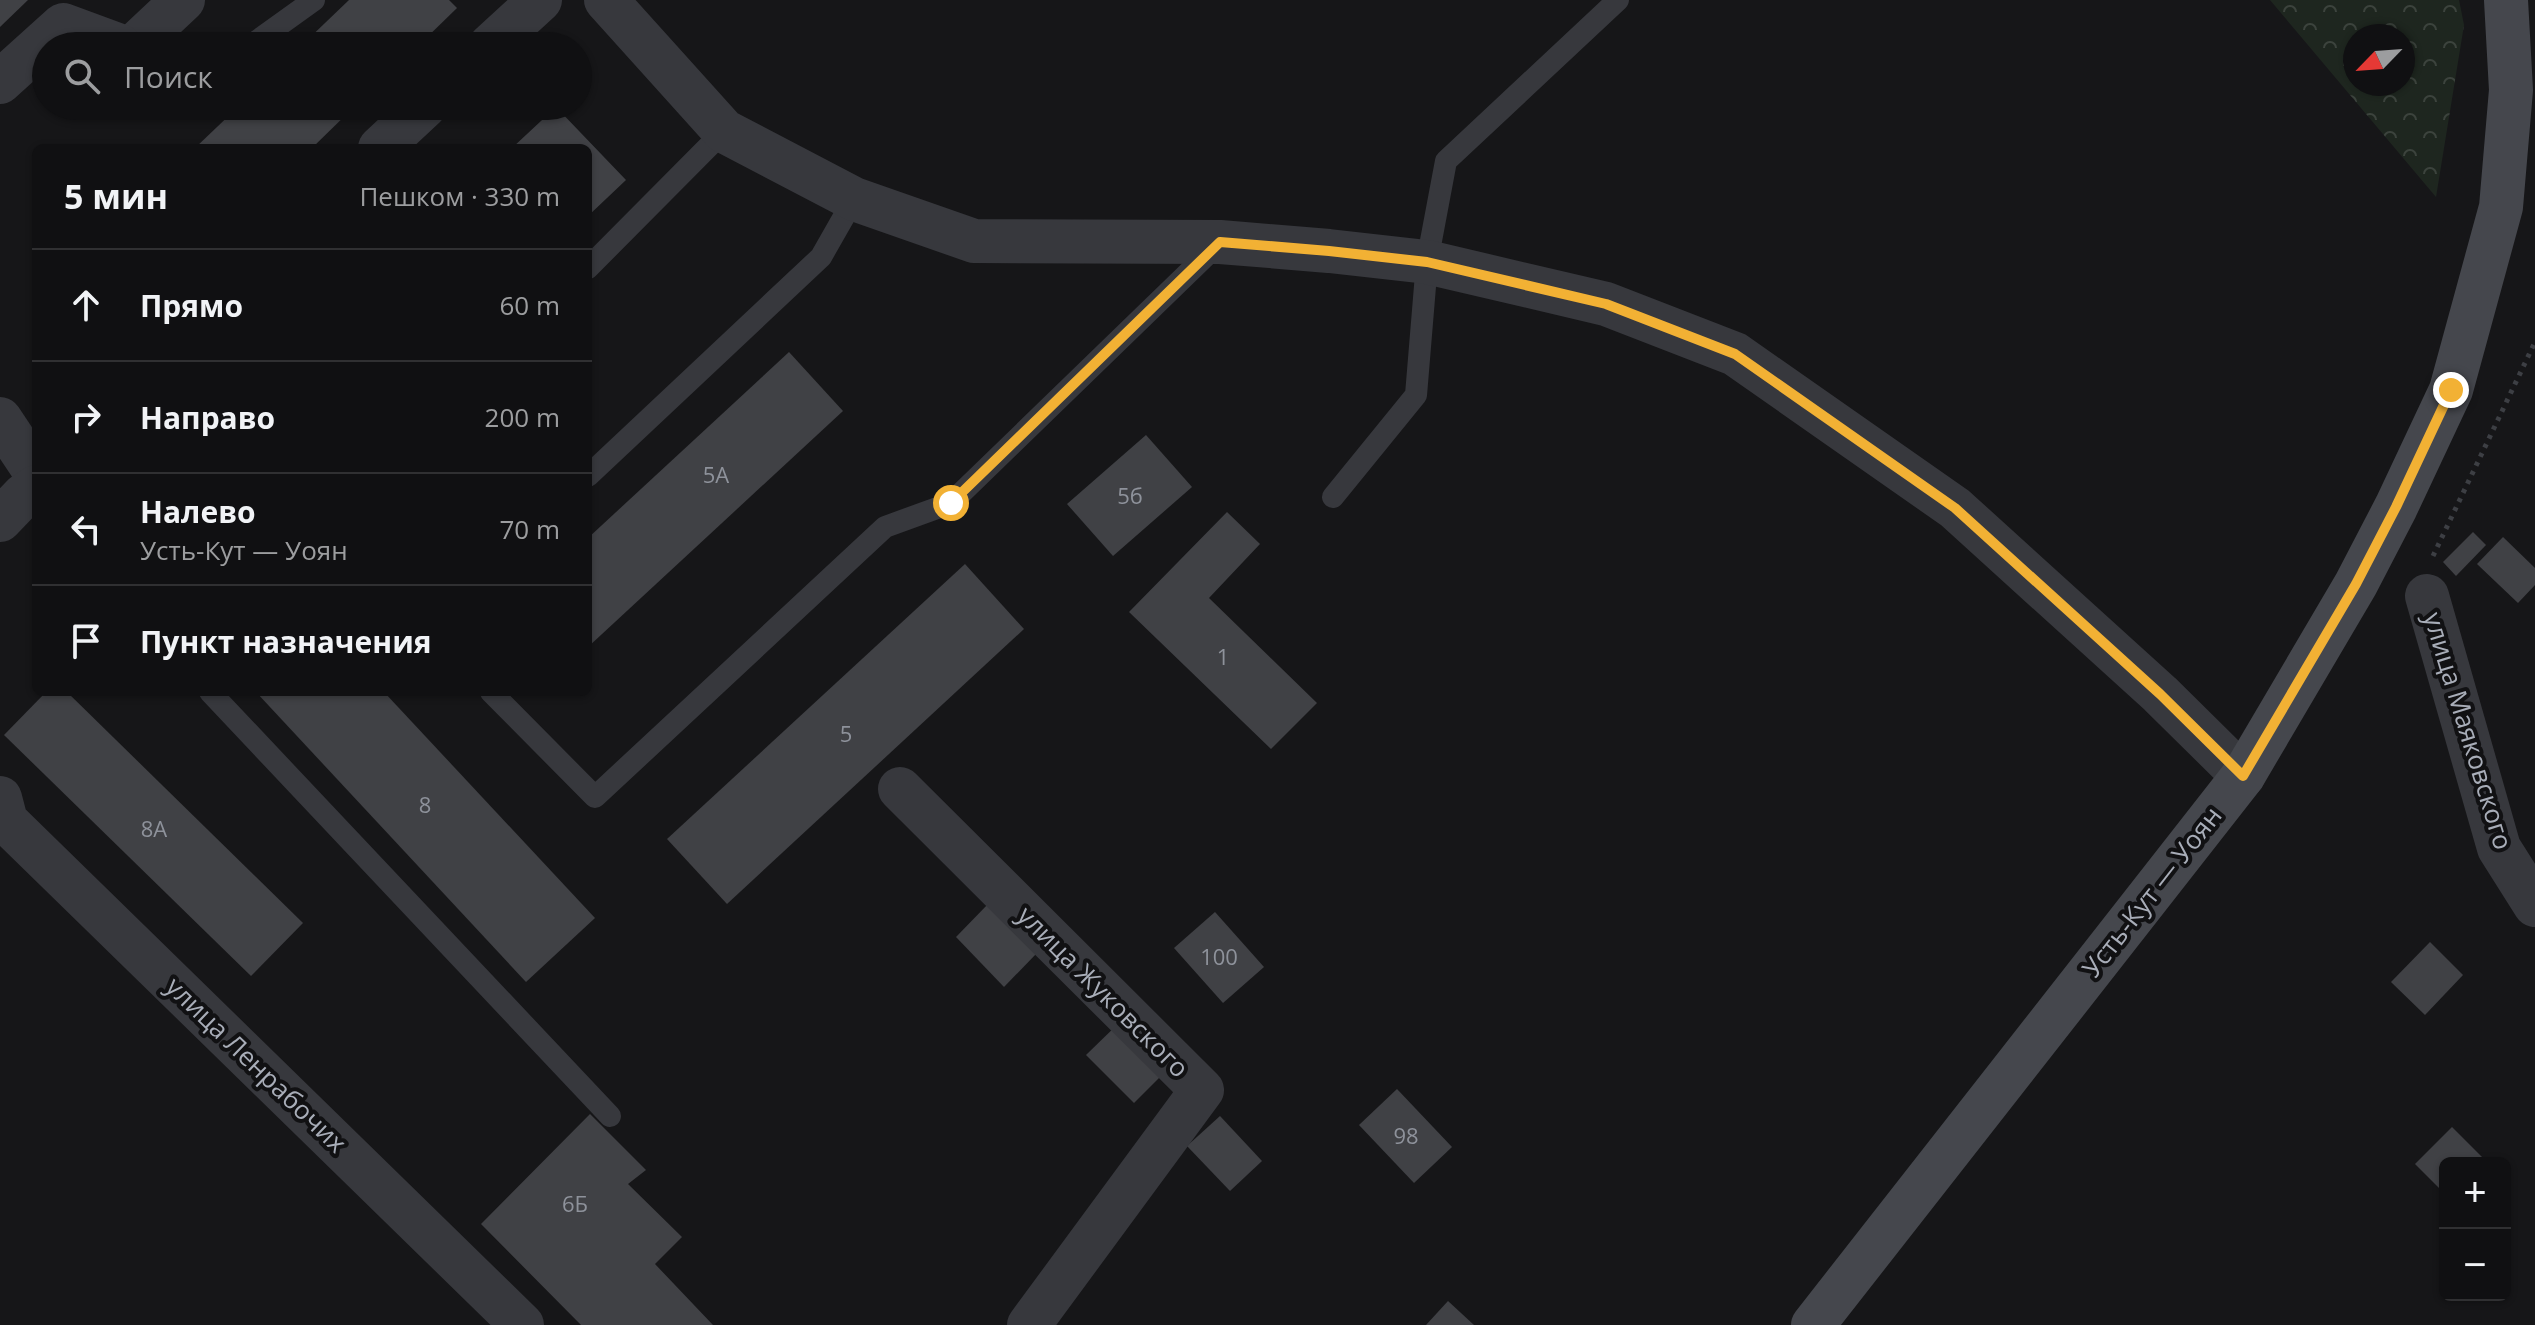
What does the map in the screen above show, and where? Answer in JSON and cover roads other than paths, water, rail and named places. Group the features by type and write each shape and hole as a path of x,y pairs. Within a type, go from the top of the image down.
{"main road":[{"name":"Усть-Кут — Уоян","path":"1813,1325 2243,776 2356,584 2451,390 2501,207 2511,90 2506,0"}],"street":[{"path":"149,32 183,0"},
{"path":"505,32 540,0"},
{"path":"606,0 724,131 854,199 974,241 1220,242 1427,262 1606,304 1735,354 1955,508 2160,694 2243,776"},
{"path":"55,32 63,25 82,32"},
{"path":"0,82 32,53"},
{"path":"384,144 410,120"},
{"path":"0,419 26,497"},
{"name":"улица Маяковского","path":"2427,596 2499,848 2535,905"},
{"name":"улица Жуковского","path":"900,789 1202,1090 1029,1325"},
{"name":"улица Ленрабочих","path":"0,798 6,821 522,1325"}],"lane":[{"path":"269,32 314,0"},
{"path":"1333,497 1416,395 1427,262 1446,161 1618,0"},
{"path":"592,264 724,131"},
{"path":"592,472 821,257 854,199"},
{"path":"495,696 595,797 885,527 951,503 1220,242"},
{"path":"214,696 610,1116"}]}
